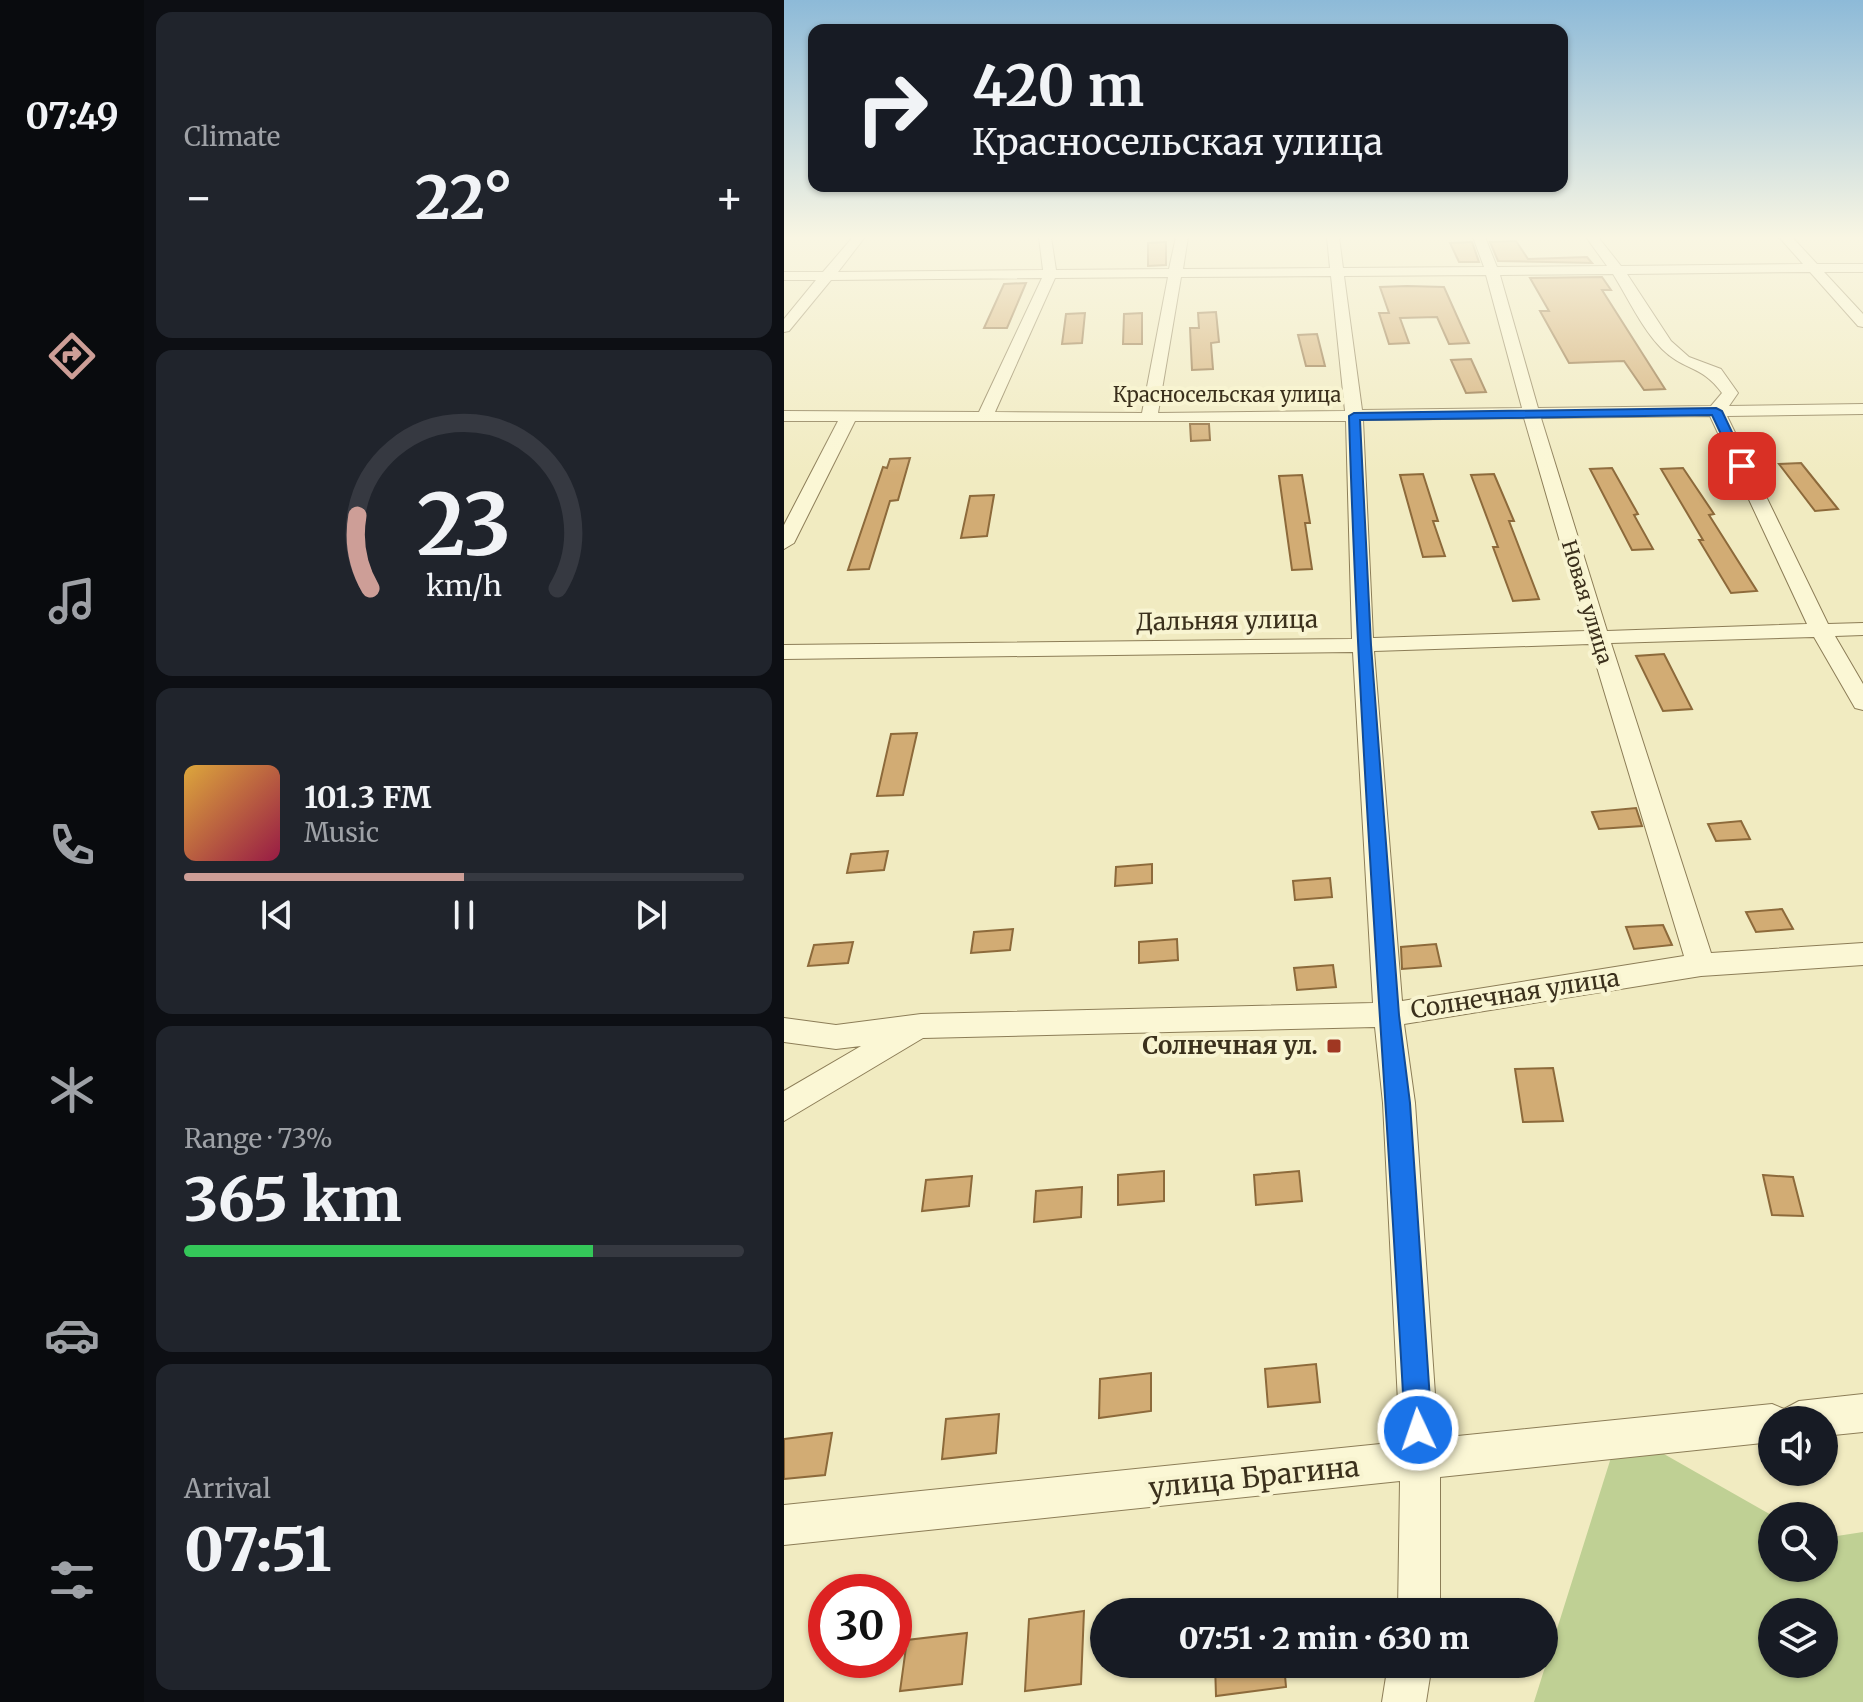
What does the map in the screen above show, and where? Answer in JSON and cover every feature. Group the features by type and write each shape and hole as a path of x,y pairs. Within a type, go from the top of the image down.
{"street":[{"path":"985,416 1031,316"},
{"path":"1149,418 1167,316"},
{"path":"1342,316 1354,416 1363,645 1388,1015 1399,1103 1420,1460 1419,1598"},
{"name":"Новая улица","path":"1505,316 1597,637 1701,965"},
{"path":"1647,316 1665,344 1684,360 1715,372 1730,393 1716,411 1821,631 1863,703"},
{"name":"Красносельская улица","path":"784,416 1149,418 1863,409"},
{"path":"784,543 849,417"},
{"name":"Дальняя улица","path":"784,652 1363,645 1863,629"},
{"name":"Солнечная улица","path":"784,1030 836,1037 921,1026 1388,1015 1701,965 1863,954"},
{"path":"784,1107 921,1026"},
{"path":"1838,1416 1863,1413"},
{"name":"улица Брагина","path":"784,1525 1758,1424"},
{"path":"1404,1702 1408,1678"}],"green space":[{"path":"1620,1429 1758,1507 1758,1582 1838,1582 1838,1536 1863,1532 1863,1702 1534,1702 1542,1678 1558,1678 1558,1626"}],"building":[{"path":"989,316 1012,316 1007,328 984,328"},
{"path":"1066,316 1085,316 1082,343 1062,344"},
{"path":"1124,316 1142,316 1142,344 1123,344"},
{"path":"1198,316 1216,316 1219,342 1211,343 1213,369 1192,370 1190,328 1199,328"},
{"path":"1380,316 1457,316 1469,343 1449,344 1437,317 1400,318 1409,343 1389,344"},
{"path":"1543,316 1619,316 1665,389 1644,390 1624,361 1569,363"},
{"path":"1317,334 1325,366 1306,366 1298,335"},
{"path":"1471,359 1486,392 1466,393 1451,360"},
{"path":"1190,424 1209,424 1210,440 1191,441"},
{"path":"910,458 898,500 890,501 869,569 848,570 883,467 887,468 890,459"},
{"path":"1801,463 1838,509 1815,511 1779,464"},
{"path":"1612,468 1638,514 1634,515 1653,549 1632,550 1590,469"},
{"path":"1683,468 1714,514 1709,515 1757,591 1731,593 1699,540 1703,540 1661,469"},
{"path":"1423,474 1438,521 1433,521 1445,556 1423,557 1400,475"},
{"path":"1494,474 1514,521 1509,521 1539,599 1513,601 1493,547 1498,547 1471,475"},
{"path":"1302,475 1310,523 1305,523 1312,569 1292,570 1279,476"},
{"path":"994,495 987,536 961,538 970,496"},
{"path":"1664,654 1692,709 1663,711 1636,656"},
{"path":"917,733 903,795 877,796 891,734"},
{"path":"1636,808 1642,826 1599,829 1592,812"},
{"path":"1741,821 1750,839 1716,841 1708,824"},
{"path":"888,851 884,870 847,873 851,854"},
{"path":"1152,864 1152,883 1115,886 1116,867"},
{"path":"1330,878 1332,897 1295,900 1293,881"},
{"path":"1782,909 1793,929 1756,932 1746,912"},
{"path":"1663,925 1672,945 1634,949 1626,927"},
{"path":"1013,929 1010,950 971,953 974,932"},
{"path":"1177,939 1178,960 1139,963 1139,942"},
{"path":"853,942 848,963 808,966 814,945"},
{"path":"1436,944 1441,966 1402,969 1401,947"},
{"path":"1333,965 1336,987 1297,990 1294,968"},
{"path":"1553,1068 1563,1121 1523,1122 1515,1069"},
{"path":"1164,1171 1164,1201 1118,1205 1118,1175"},
{"path":"1299,1171 1302,1201 1256,1205 1254,1175"},
{"path":"1763,1175 1793,1177 1803,1216 1772,1215"},
{"path":"972,1176 969,1206 922,1211 926,1180"},
{"path":"1082,1187 1081,1217 1034,1222 1036,1191"},
{"path":"1316,1364 1320,1402 1268,1407 1265,1369"},
{"path":"1151,1373 1151,1411 1099,1418 1100,1379"},
{"path":"999,1414 996,1453 942,1459 946,1419"},
{"path":"832,1433 825,1475 784,1479 784,1439"},
{"path":"1084,1611 1081,1684 1025,1691 1029,1619"},
{"path":"967,1633 962,1684 900,1691 902,1678 912,1678 912,1639"},
{"path":"1215,1678 1285,1678 1286,1687 1216,1696"}],"place":[{"name":"Солнечная ул.","path":"1334,1046"}],"route":[{"path":"1418,1430 1399,1103 1388,1015 1363,645 1354,416 1716,411 1742,466"}]}
